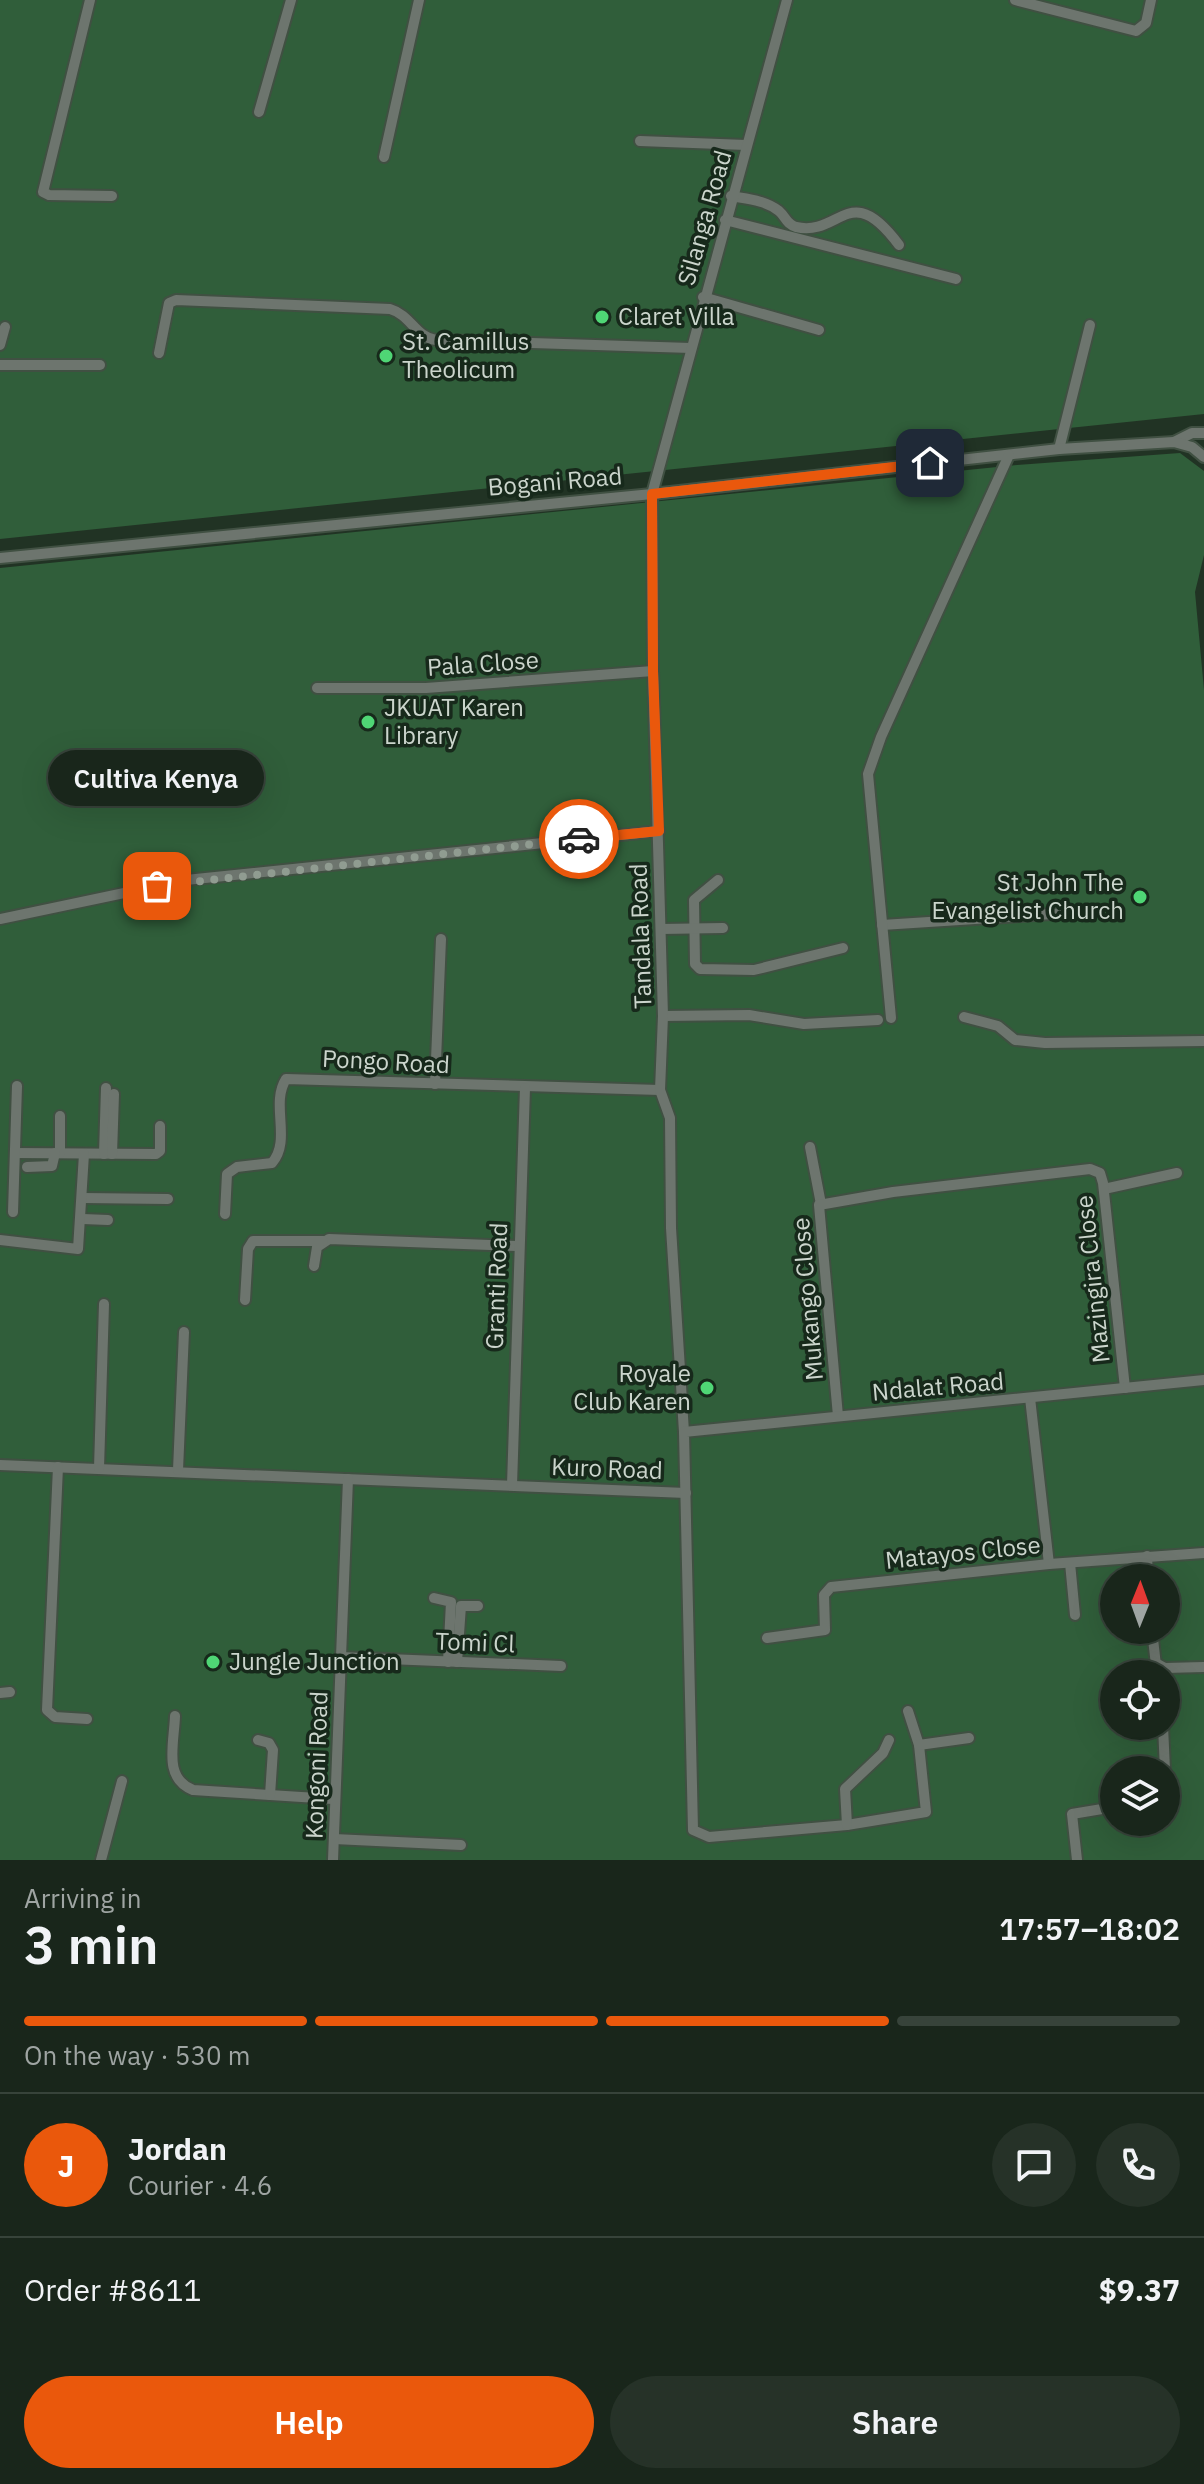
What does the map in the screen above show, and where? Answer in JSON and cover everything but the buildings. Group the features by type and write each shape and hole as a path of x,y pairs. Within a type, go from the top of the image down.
{"street":[{"path":"90,0 43,192 49,195 112,196"},
{"path":"259,112 291,0"},
{"path":"384,157 419,0"},
{"name":"Silanga Road","path":"652,494 703,297 787,0"},
{"path":"1015,0 1136,31 1146,23 1151,0"},
{"path":"640,141 746,145"},
{"path":"731,196 762,202 779,211 789,225 801,228 851,213 863,214 882,222 899,245"},
{"path":"725,220 956,279"},
{"path":"703,297 819,330"},
{"path":"159,353 169,303 176,300 390,309 404,315 421,334 436,340 691,348"},
{"path":"1059,449 1090,325"},
{"path":"0,345 5,327"},
{"path":"0,365 100,365"},
{"name":"Bogani Road","path":"0,558 652,494 1059,449 1174,442 1192,433 1204,433"},
{"path":"1174,442 1192,447 1204,457"},
{"path":"891,1018 867,788 870,765 1009,455"},
{"name":"Tandala Road","path":"652,494 653,671 663,1016 660,1090 670,1118 671,1228 686,1493"},
{"name":"Pala Close","path":"317,688 426,688 653,671"},
{"path":"0,919 186,880 659,831"},
{"path":"718,880 694,900 695,964 700,969 754,970 843,948"},
{"path":"882,925 1068,913"},
{"path":"661,929 723,928"},
{"path":"435,1084 441,939"},
{"path":"663,1016 749,1015 804,1024 878,1020"},
{"path":"964,1017 998,1026 1015,1040 1045,1043 1204,1041"},
{"name":"Pongo Road","path":"225,1214 227,1174 237,1167 272,1163 279,1153 280,1092 286,1079 660,1090"},
{"path":"13,1212 17,1086"},
{"name":"Granti Road","path":"512,1485 525,1088"},
{"path":"108,1154 110,1091"},
{"path":"27,1167 52,1166 58,1153 60,1116"},
{"path":"15,1153 158,1153 160,1126"},
{"path":"810,1147 821,1204"},
{"path":"0,1240 75,1251 81,1245 84,1154"},
{"name":"Mazingira Close","path":"999,1178 1090,1169 1102,1175 1125,1388"},
{"path":"1104,1189 1177,1173"},
{"name":"Mukango Close","path":"838,1416 818,1216 821,1204 999,1178"},
{"path":"83,1198 168,1199"},
{"path":"83,1219 108,1220"},
{"path":"245,1300 248,1249 253,1241 518,1246"},
{"path":"314,1266 317,1247 323,1241"},
{"path":"99,1468 104,1304"},
{"path":"178,1470 184,1332"},
{"name":"Ndalat Road","path":"685,1437 838,1416 1204,1380"},
{"path":"1030,1398 1049,1564"},
{"name":"Kuro Road","path":"0,1465 686,1493 693,1830 709,1837 847,1825 926,1812 919,1745"},
{"path":"58,1467 47,1710 55,1717 87,1719"},
{"name":"Kongoni Road","path":"333,1860 348,1479"},
{"name":"Matayos Close","path":"767,1638 825,1630 824,1595 831,1587 1049,1564 1204,1553"},
{"path":"1147,1556 1147,1564"},
{"path":"1070,1563 1075,1615"},
{"path":"434,1598 451,1602 452,1662"},
{"path":"452,1662 461,1606 478,1606"},
{"name":"Tomi Cl","path":"340,1657 561,1666"},
{"path":"1180,1668 1204,1667"},
{"path":"908,1711 919,1745 969,1738"},
{"path":"175,1716 173,1774 181,1786 193,1790 333,1799"},
{"path":"258,1740 269,1743 273,1750 270,1795"},
{"path":"847,1825 845,1789 883,1753 889,1740"},
{"path":"101,1860 107,1849 122,1781"},
{"path":"1077,1860 1072,1814 1100,1809"},
{"path":"334,1839 461,1845"}],"green space":[{"path":"0,0 1204,0 1204,414 0,539"},
{"path":"1180,453 1204,471 1204,555 1195,592 1204,690 1204,1860 0,1860 0,568 1017,465"}],"way so far":[{"path":"157,886 186,880 579,839"}],"place":[{"name":"Claret Villa","path":"602,317"},
{"name":"St. Camillus Theolicum","path":"386,356"},
{"name":"JKUAT Karen Library","path":"368,722"},
{"name":"Cultiva Kenya","path":"157,886"},
{"name":"St John The Evangelist Church","path":"1140,897"},
{"name":"Royale Club Karen","path":"707,1388"},
{"name":"Jungle Junction","path":"213,1662"}],"route":[{"path":"579,839 659,831 653,671 652,494 930,463"}]}
